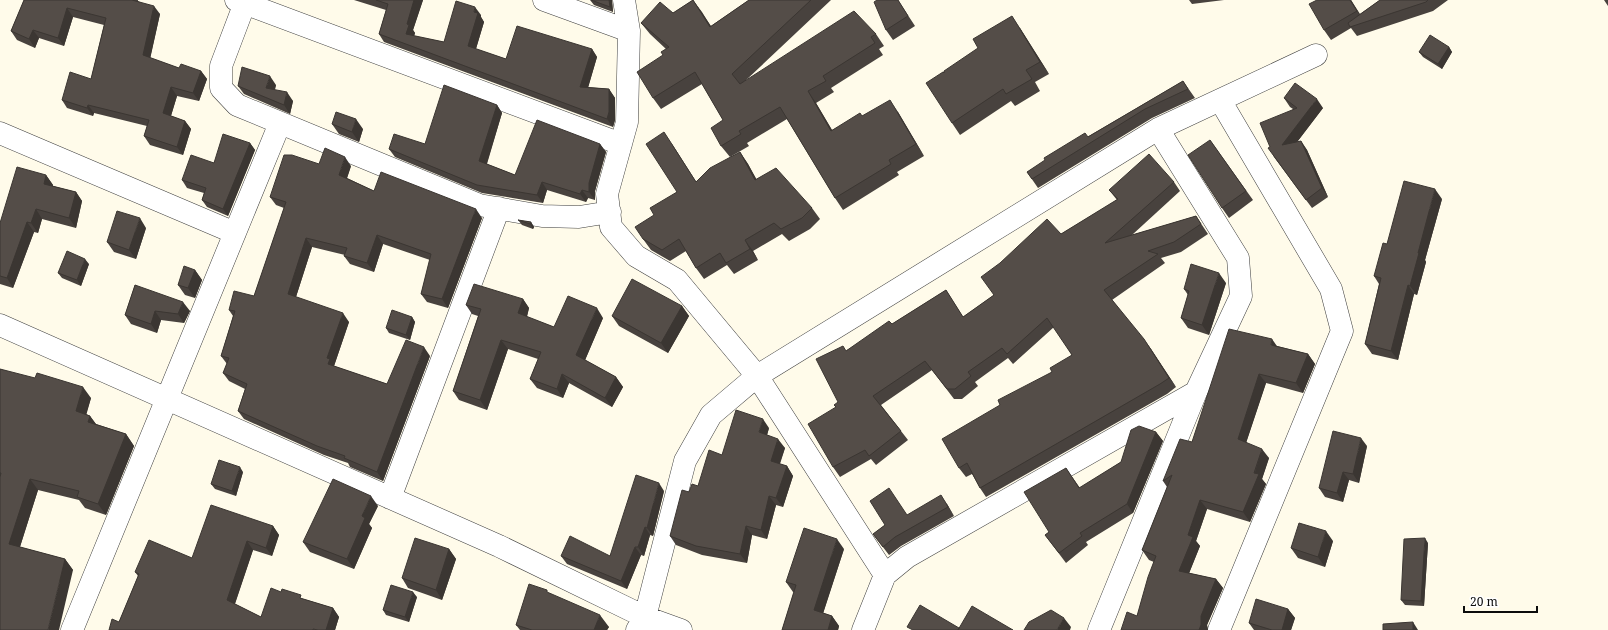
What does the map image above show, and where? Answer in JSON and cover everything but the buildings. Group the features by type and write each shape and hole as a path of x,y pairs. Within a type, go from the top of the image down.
{"street":[{"path":"544,0 629,31"},
{"path":"624,0 629,31 627,122 607,194 611,227 636,256 677,280 758,376 885,575"},
{"path":"610,212 579,217 542,216 479,205 237,105 221,88 221,66 242,1 621,144"},
{"path":"641,623 685,461 711,415 758,376 1158,129 1316,55"},
{"path":"1219,630 1342,331 1331,289 1220,100"},
{"path":"72,630 280,123"},
{"path":"1099,630 1196,392 1241,296 1238,258 1158,129"},
{"path":"0,133 235,232"},
{"path":"390,498 499,208"},
{"path":"0,325 499,546 641,623 681,630"},
{"path":"863,630 885,575 907,557 1196,392"}]}
